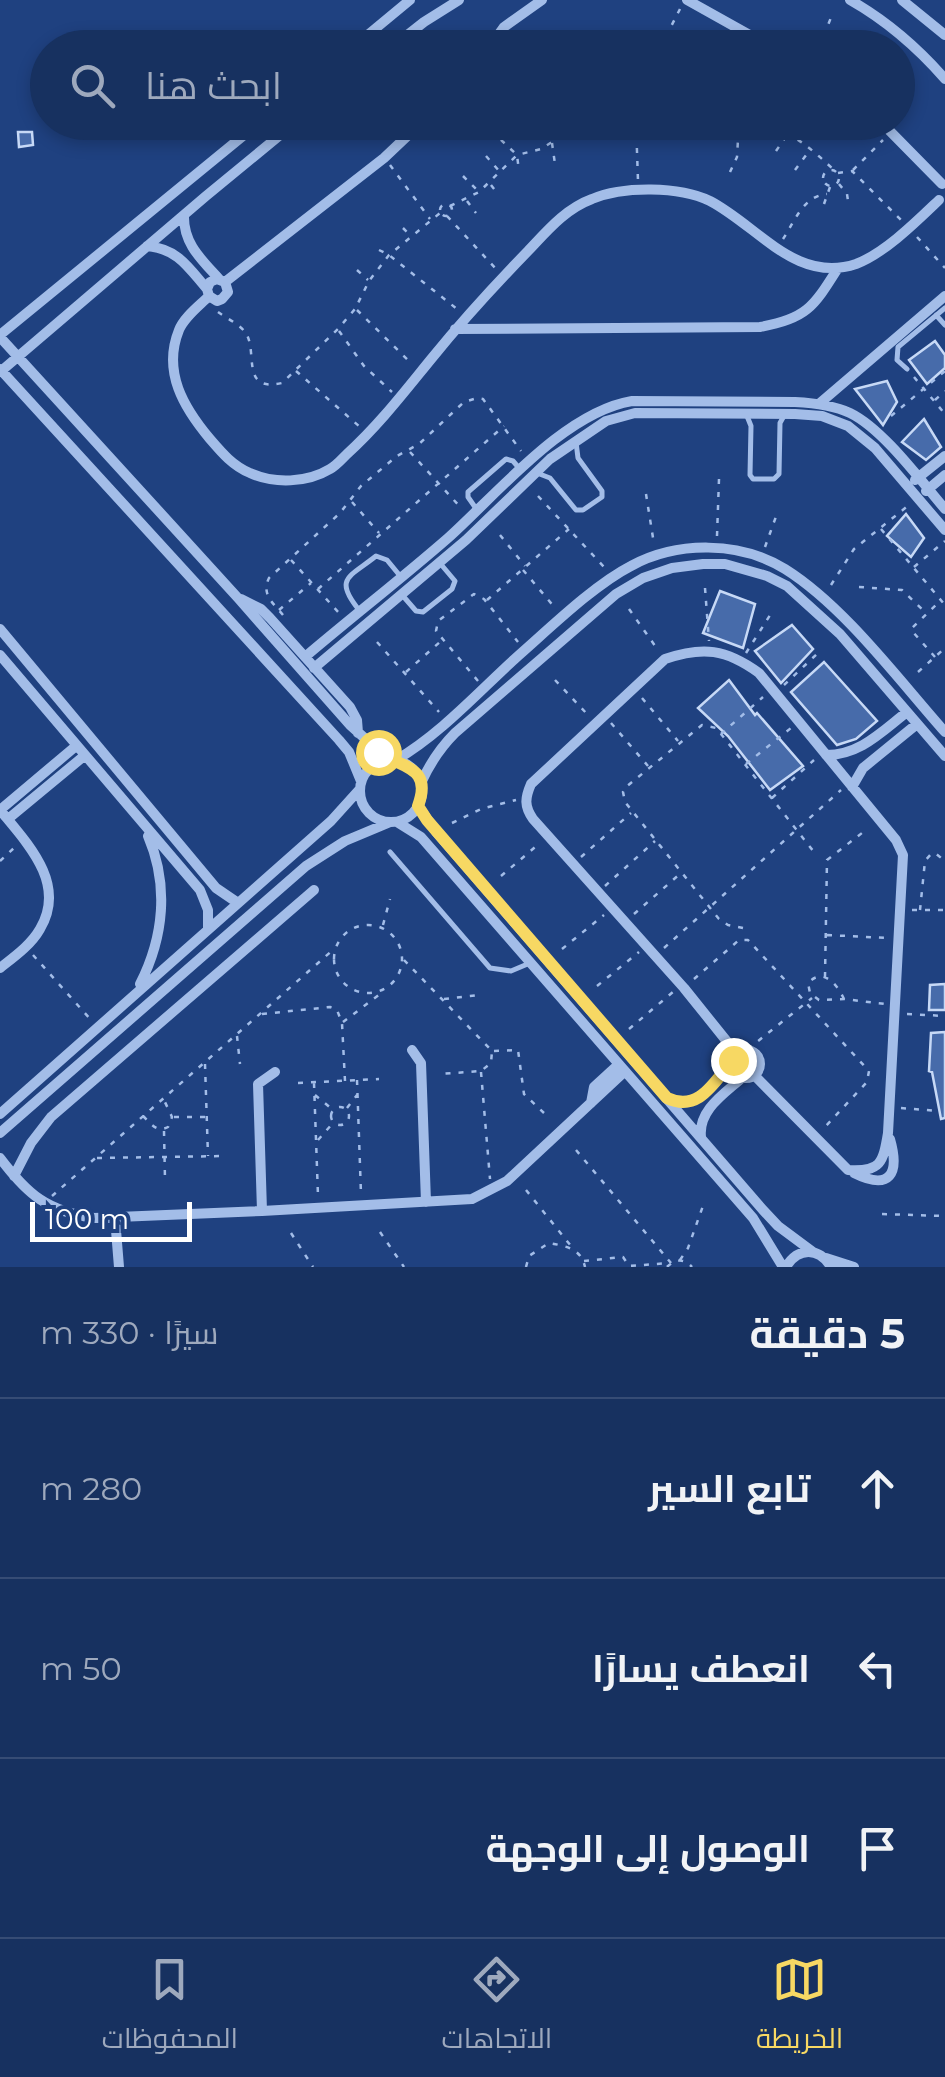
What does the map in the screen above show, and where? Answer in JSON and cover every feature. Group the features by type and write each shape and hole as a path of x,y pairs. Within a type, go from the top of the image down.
{"street":[{"path":"374,30 410,0"},
{"path":"414,30 459,0"},
{"path":"502,30 542,0"},
{"path":"686,0 740,30"},
{"path":"850,0 895,30"},
{"path":"902,0 945,34"},
{"path":"915,46 945,79"},
{"path":"935,67 945,58"},
{"path":"0,1133 306,866 345,841 410,817 422,791 416,772 358,734 0,336 238,140"},
{"path":"273,140 1,371 349,752 367,812 376,820 421,837 753,1218 784,1267 798,1253 813,1252"},
{"path":"403,140 223,281 210,282 206,296 180,326 173,350 174,376 181,400 227,459 251,474 278,481 306,479 332,469 368,435 466,316 556,221 592,199 638,190 672,190 706,199 734,215 776,249 810,267 838,268 868,258 942,201 936,193 943,184 899,140"},
{"path":"148,246 169,250 182,260 206,296 222,300 228,292 223,281 194,250 186,235 184,215"},
{"path":"455,329 782,323 800,317 838,268"},
{"path":"820,403 945,296"},
{"path":"314,668 466,540 584,418 615,404 632,400 820,403 852,414 884,440 945,509"},
{"path":"49,422 63,407"},
{"path":"305,657 529,471 606,420 634,413 822,416 848,426 875,448 945,530"},
{"path":"908,486 945,456"},
{"path":"918,498 945,475"},
{"path":"0,1114 331,820 377,762 393,760 424,742 613,576 656,555 686,548 717,548 762,558 783,568 850,624 945,732"},
{"path":"421,783 441,747 616,594 642,578 702,564 746,569 787,586 840,634 945,756"},
{"path":"238,598 261,609 305,657 354,713 358,734"},
{"path":"0,630 216,888 238,903"},
{"path":"709,650 742,661 758,673 896,840 903,854 888,1133 885,1153 875,1168 848,1170 749,1076 736,1073 739,1055 526,809 525,797 531,784 665,659 709,650"},
{"path":"0,655 200,890 208,910 208,928"},
{"path":"824,754 863,747 907,712"},
{"path":"850,785 863,768 917,724"},
{"path":"3,813 76,746"},
{"path":"3,813 84,756"},
{"path":"418,806 437,833 778,1226 828,1263 854,1267"},
{"path":"0,968 39,932 48,913 50,892 46,872 3,813"},
{"path":"137,990 150,965 162,909 155,853 144,826"},
{"path":"14,1176 31,1143 51,1118 314,890"},
{"path":"412,1050 421,1062 426,1202"},
{"path":"667,1098 680,1104 693,1101 705,1094 739,1055 757,1055 758,1071 704,1114 699,1123 701,1138"},
{"path":"0,1158 27,1191 44,1204 68,1214 94,1218 472,1199 507,1181 591,1103 594,1087 621,1069"},
{"path":"262,1212 258,1084 276,1072"},
{"path":"44,1074 54,1086"},
{"path":"115,1218 119,1267"}],"lane":[{"path":"907,369 897,360 898,347 945,308"},
{"path":"936,315 945,325"},
{"path":"744,414 750,426 750,475 774,479 779,474 780,423 785,414"},
{"path":"474,514 468,492 506,459 550,478 576,510 583,510 602,496 602,490 578,458 576,440"},
{"path":"360,611 346,594 346,581 376,556 387,560 401,577"},
{"path":"400,594 416,611 427,611 455,585 439,562"},
{"path":"390,852 490,968 510,971 530,963"}],"path":[{"path":"670,30 686,0"},
{"path":"826,30 832,15"},
{"path":"501,140 517,155 519,171"},
{"path":"637,140 638,190"},
{"path":"730,172 737,140"},
{"path":"776,152 784,140"},
{"path":"799,140 836,172 848,201"},
{"path":"831,186 825,183 828,171 852,171 883,140"},
{"path":"206,296 244,331 252,372 258,379 274,385 282,383 338,330 389,255 440,213 441,206 466,200 490,184 517,155 552,142 555,164"},
{"path":"795,170 811,148"},
{"path":"486,156 501,173"},
{"path":"384,158 430,220"},
{"path":"852,171 945,268"},
{"path":"463,176 479,192"},
{"path":"824,204 831,186 838,183"},
{"path":"490,184 498,194"},
{"path":"776,249 808,199 826,194"},
{"path":"444,197 452,212 447,216"},
{"path":"466,200 476,214"},
{"path":"440,213 503,277"},
{"path":"402,228 411,236"},
{"path":"379,250 466,316"},
{"path":"356,270 370,281"},
{"path":"356,308 420,372"},
{"path":"338,330 364,366 399,398"},
{"path":"907,369 945,414"},
{"path":"296,370 368,435"},
{"path":"891,416 945,371"},
{"path":"934,401 945,391"},
{"path":"290,624 268,598 269,578 340,513 361,486 397,456 419,444 470,399 484,399 529,471"},
{"path":"318,589 504,426"},
{"path":"409,450 474,514"},
{"path":"717,548 719,479"},
{"path":"646,494 656,555"},
{"path":"538,496 613,576"},
{"path":"831,585 854,549 918,498"},
{"path":"350,500 380,534"},
{"path":"762,558 778,511"},
{"path":"880,528 943,603 926,614 912,631 935,657"},
{"path":"486,602 569,529"},
{"path":"500,535 563,618"},
{"path":"913,568 945,541"},
{"path":"290,559 347,622"},
{"path":"279,610 312,582"},
{"path":"860,587 902,590 926,614"},
{"path":"705,588 709,650"},
{"path":"483,687 442,640 436,631 438,621 474,594 486,602 525,650"},
{"path":"629,609 665,659"},
{"path":"742,661 772,612"},
{"path":"404,674 442,640"},
{"path":"377,642 447,721"},
{"path":"918,672 945,648"},
{"path":"721,734 819,652"},
{"path":"555,680 649,768"},
{"path":"634,688 679,742"},
{"path":"745,764 798,722"},
{"path":"743,928 724,923 632,812 622,792 702,724 716,728 814,852"},
{"path":"772,798 824,754"},
{"path":"597,986 709,906 850,785"},
{"path":"452,823 525,797"},
{"path":"574,864 632,812"},
{"path":"825,977 827,860 862,833"},
{"path":"502,876 548,836"},
{"path":"0,861 24,840"},
{"path":"598,892 656,840"},
{"path":"945,860 935,853 927,857 920,910 945,910"},
{"path":"626,922 682,872"},
{"path":"382,927 390,899"},
{"path":"562,948 612,908"},
{"path":"44,1204 334,950 345,932 363,924 382,927 400,946 403,959 398,978 342,1023"},
{"path":"826,935 900,938"},
{"path":"629,1029 739,940 752,942 869,1071 867,1082 816,1136"},
{"path":"26,947 96,1027"},
{"path":"334,950 334,970 345,986 363,994 383,991"},
{"path":"403,959 492,1052"},
{"path":"844,999 836,984 825,977 815,977 808,984 814,997 826,1000 844,999 945,1016"},
{"path":"442,999 478,994"},
{"path":"739,1055 814,997"},
{"path":"260,1014 330,1007 341,1016 345,1081"},
{"path":"237,1035 240,1064"},
{"path":"492,1052 518,1050 524,1094 544,1114"},
{"path":"440,1074 481,1071 490,1063 492,1052"},
{"path":"204,1063 208,1156"},
{"path":"481,1071 491,1191"},
{"path":"298,1083 379,1079"},
{"path":"357,1080 362,1206"},
{"path":"314,1083 319,1208"},
{"path":"346,1109 358,1094"},
{"path":"315,1095 333,1110"},
{"path":"143,1116 156,1129 164,1130 172,1123 172,1117 163,1099"},
{"path":"890,1108 939,1111"},
{"path":"333,1110 346,1109"},
{"path":"334,1122 346,1121 346,1109"},
{"path":"333,1110 334,1122"},
{"path":"172,1117 207,1116"},
{"path":"346,1121 359,1134"},
{"path":"316,1142 334,1122"},
{"path":"164,1130 165,1179"},
{"path":"576,1150 669,1265"},
{"path":"95,1158 226,1156"},
{"path":"526,1190 584,1264 623,1257 629,1266 669,1265 680,1260 704,1204"},
{"path":"882,1214 945,1216"},
{"path":"380,1232 404,1267"},
{"path":"291,1233 313,1267"},
{"path":"526,1267 529,1256 549,1243 572,1248"},
{"path":"680,1260 692,1267"}],"building":[{"path":"18,132 30,132 33,145 19,147"},
{"path":"935,341 945,355 945,368 927,384 909,360"},
{"path":"887,381 897,402 883,425 855,389"},
{"path":"924,419 941,447 926,460 902,442"},
{"path":"906,514 924,538 911,557 887,536"},
{"path":"720,591 755,604 743,648 703,633"},
{"path":"792,625 813,649 781,683 755,651"},
{"path":"824,662 877,721 856,739 837,745 791,692"},
{"path":"729,680 755,715 803,766 770,790 728,736 698,708"},
{"path":"945,984 945,1010 929,1010 930,985"},
{"path":"945,1032 945,1118 941,1119 929,1071 931,1033"}],"route":[{"path":"378,752 389,760 408,764 416,772 422,791 418,806 427,820 667,1098 680,1104 693,1101 705,1094 733,1060"}]}
